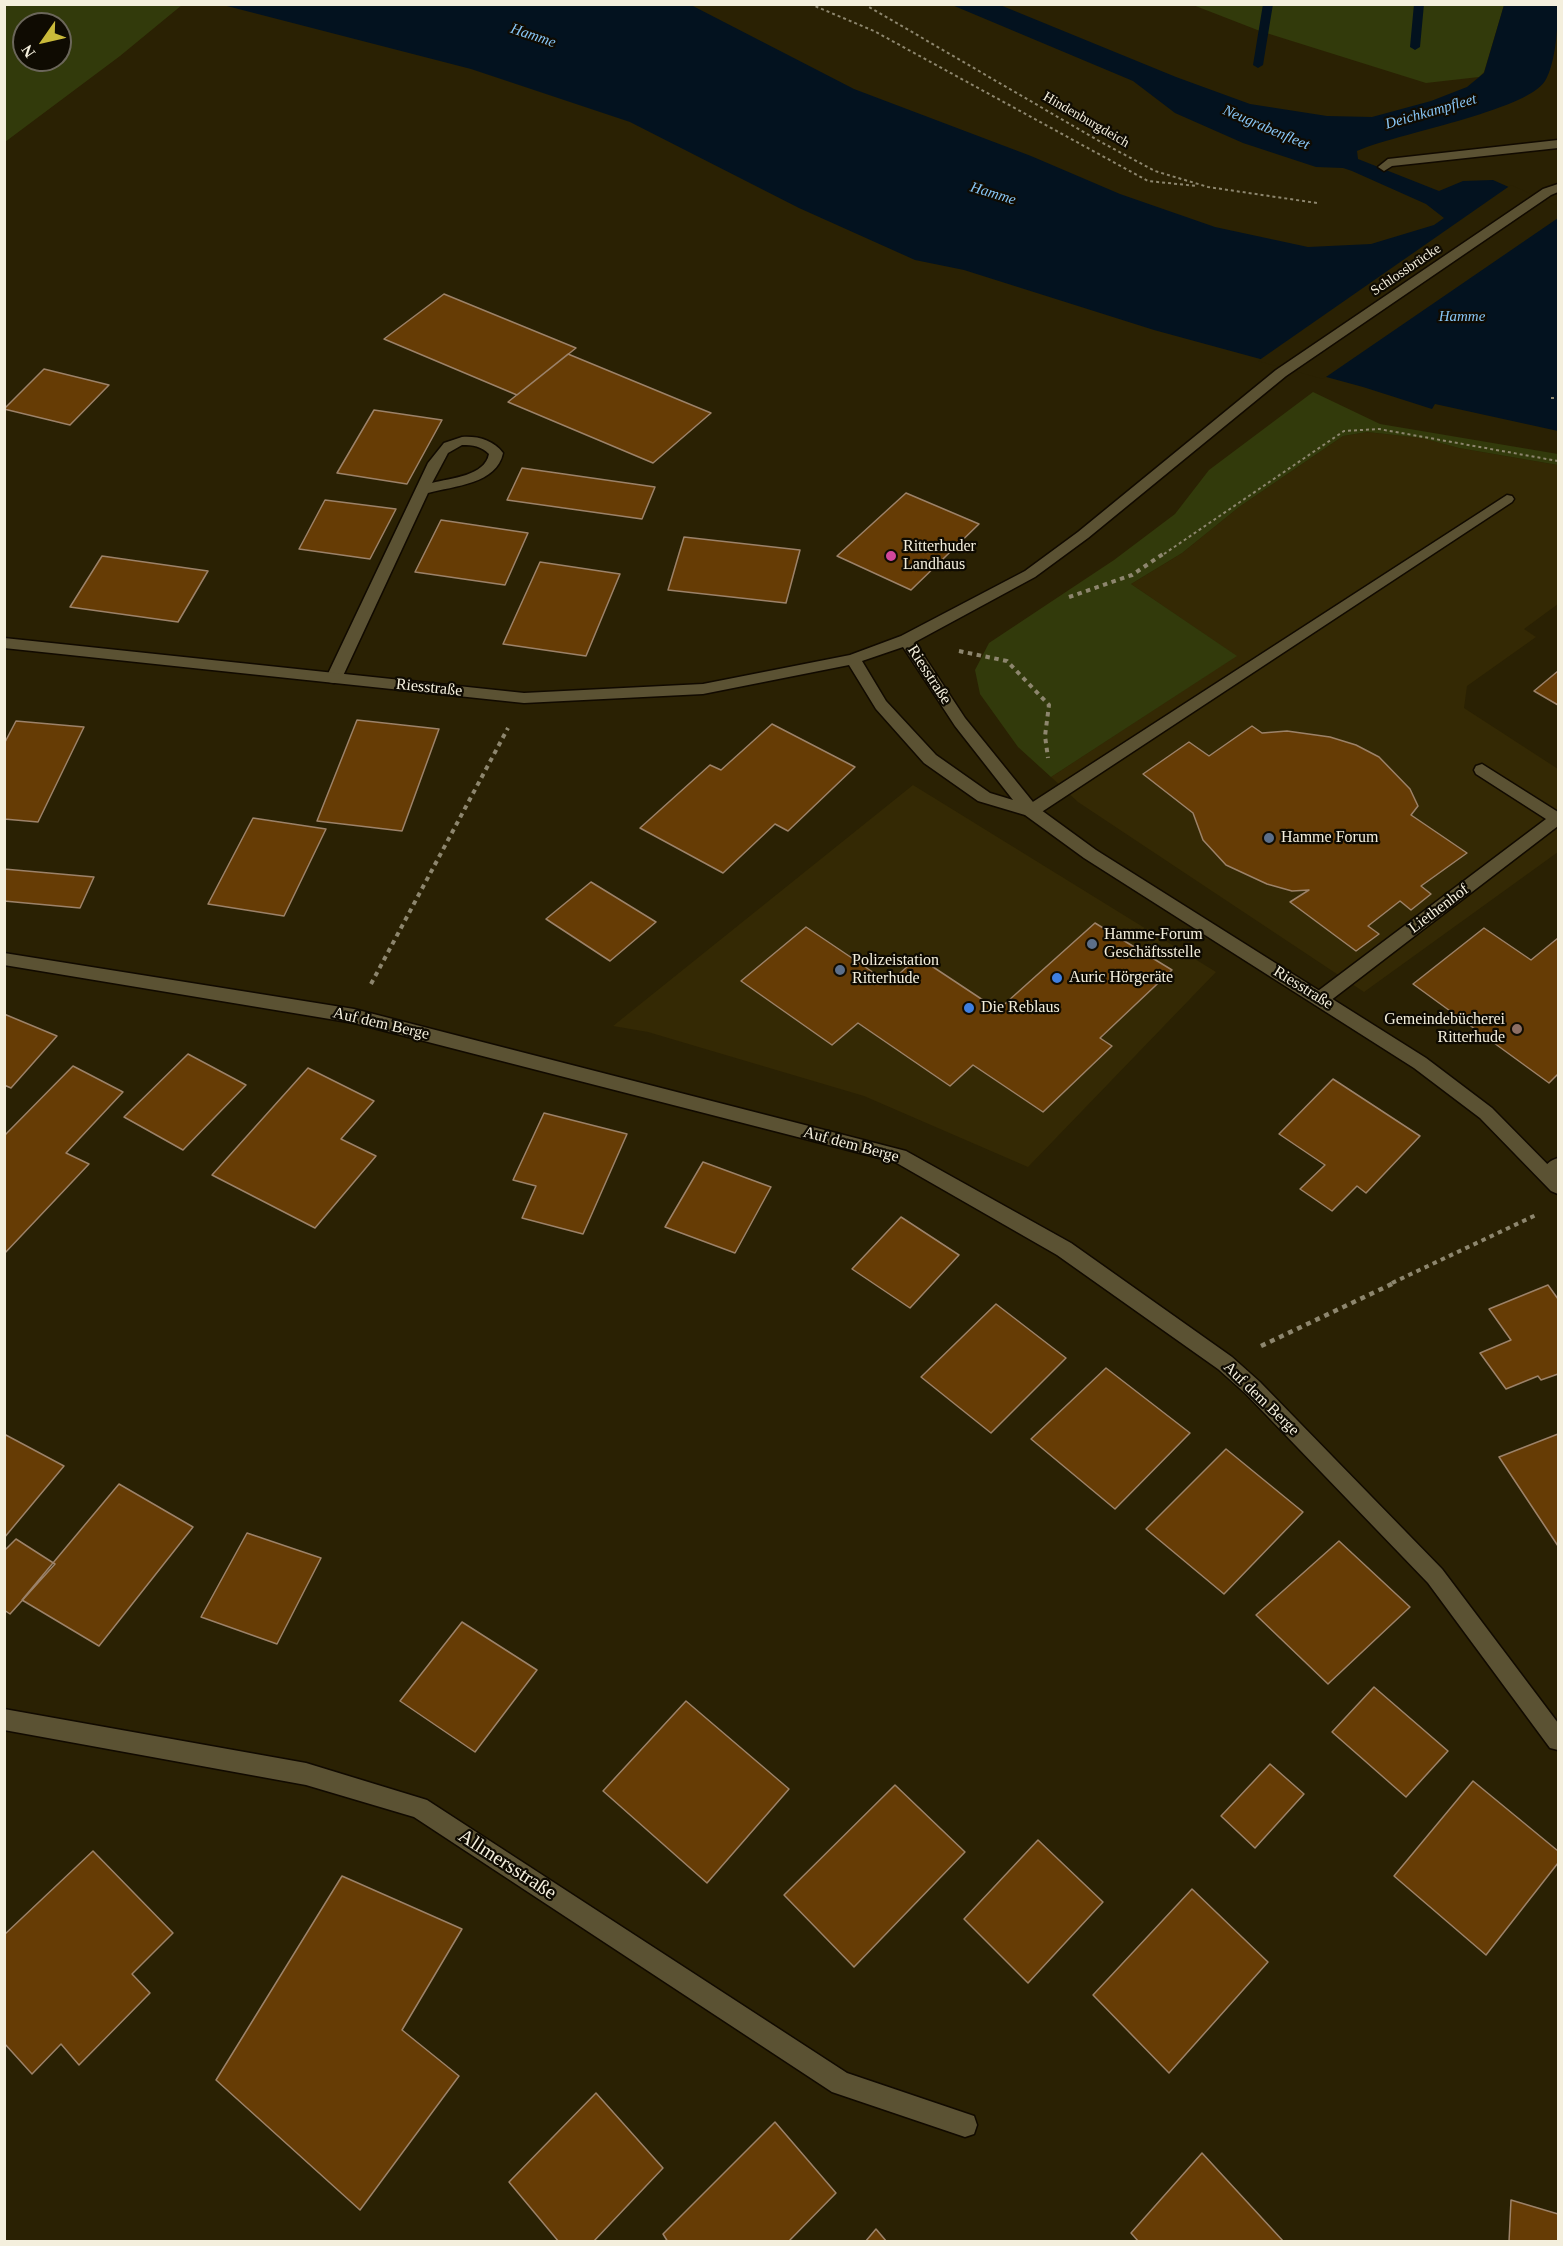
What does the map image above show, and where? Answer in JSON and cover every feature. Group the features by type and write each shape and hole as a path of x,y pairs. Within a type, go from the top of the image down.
{"street":[{"path":"1384,167 1388,163 1558,144"},
{"name":"Schlossbrücke","path":"906,640 1030,574 1083,535 1281,373 1553,190"},
{"path":"334,678 423,490 439,457 449,446 467,441 486,444 496,453 494,464 482,474 423,490"},
{"path":"1031,811 1507,499"},
{"name":"Riesstraße","path":"4,643 524,698 703,689 853,659 906,640 960,722 1031,811 1090,854 1420,1063 1486,1113 1555,1175"},
{"name":"Riesstraße","path":"853,659 882,705 930,759 984,797 1031,811"},
{"name":"Liethenhof","path":"1320,999 1558,820 1482,770"},
{"name":"Auf dem Berge","path":"4,959 354,1016 900,1156 1064,1249 1225,1363 1253,1388 1435,1576 1558,1740"},
{"name":"Allmersstraße","path":"4,1719 306,1774 419,1808 841,2083 965,2125"}],"path":[{"path":"810,4 874,32 1148,181 1208,187"},
{"name":"Hindenburgdeich","path":"864,4 1155,171 1208,187 1317,203"},
{"path":"1551,398 1558,398"},
{"path":"1069,597 1132,575 1344,431 1379,429 1558,461"},
{"path":"906,640 1007,662 1049,705 1045,736 1048,765 1031,811"},
{"path":"354,1016 524,698"},
{"path":"1225,1363 1537,1215"}],"shaded area":[{"path":"1367,432 1423,438 1459,448 1558,465 1558,604 1524,629 1536,637 1467,686 1464,708 1558,769 1558,852 1364,992 1078,802 1051,777 1236,656 1131,584 1182,553 1239,507 1343,436"},
{"path":"913,785 1216,972 1028,1167 864,1096 648,1032 613,1026"}],"green space":[{"path":"5,4 182,4 120,56 5,142"},
{"path":"1193,5 1504,5 1484,72 1479,77 1426,83 1260,31"},
{"path":"1313,392 1380,424 1558,454 1558,465 1459,448 1422,438 1367,432 1343,436 1239,507 1182,553 1131,584 1237,656 1051,777 1018,747 980,694 975,670 989,643 1114,560 1175,514 1209,470"}],"water":[{"path":"223,5 691,5 854,89 1031,156 1120,194 1215,227 1308,247 1371,244 1434,225 1444,218 1426,204 1352,171 1343,168 1316,167 1243,143 1175,113 1133,81 952,5 1000,5 1176,77 1250,104 1327,116 1372,117 1431,101 1467,87 1484,73 1504,5 1558,5 1557,33 1552,64 1545,81 1533,92 1487,112 1357,151 1358,159 1439,191 1463,181 1493,180 1558,209 1558,431 1435,404 1432,409 1363,387 1154,330 964,270 915,260 799,208 630,122 471,69"}],"pier":[{"path":"1511,185 1558,206 1558,218 1323,379 1258,361"}],"building":[{"path":"444,294 576,348 517,395 384,339"},
{"path":"568,354 711,413 653,463 508,402"},
{"path":"44,369 109,385 70,425 4,409"},
{"path":"374,410 442,420 407,484 337,473"},
{"path":"522,468 655,487 642,519 507,500"},
{"path":"906,493 979,524 911,590 837,556"},
{"path":"325,500 396,509 370,559 299,549"},
{"path":"441,520 528,533 505,585 415,572"},
{"path":"684,537 800,550 786,603 668,590"},
{"path":"102,556 208,571 178,622 70,607"},
{"path":"540,562 620,574 586,656 503,644"},
{"path":"1558,671 1558,705 1534,691"},
{"path":"357,720 439,729 402,831 317,821"},
{"path":"16,721 84,727 38,822 4,819 4,744"},
{"path":"772,724 855,767 788,831 775,824 723,873 640,828 710,765 721,770"},
{"path":"1252,726 1262,733 1287,731 1330,737 1356,745 1379,757 1410,789 1418,806 1411,815 1467,853 1421,886 1431,894 1411,910 1400,901 1368,926 1379,934 1356,951 1290,902 1309,890 1292,891 1267,884 1226,865 1203,840 1193,813 1143,774 1189,742 1209,756"},
{"path":"253,818 326,829 284,916 208,904"},
{"path":"4,869 94,877 80,908 4,901"},
{"path":"591,882 656,922 610,961 546,919"},
{"path":"1095,923 1172,970 1100,1038 1112,1046 1043,1112 973,1065 950,1086 858,1023 832,1045 741,981 806,927 889,983 918,957 998,1010"},
{"name":"Gemeindebücherei Ritterhude","path":"1484,928 1531,960 1558,938 1558,1074 1549,1083 1413,984"},
{"path":"4,1014 57,1036 11,1088 4,1085"},
{"path":"188,1054 246,1085 183,1150 124,1117"},
{"path":"73,1066 123,1092 66,1153 89,1164 4,1254 4,1136"},
{"path":"308,1068 374,1101 341,1139 376,1156 315,1228 212,1175"},
{"path":"1333,1079 1420,1136 1366,1193 1357,1186 1332,1211 1300,1189 1325,1165 1279,1134"},
{"path":"544,1113 627,1134 583,1234 522,1218 536,1186 513,1180"},
{"path":"703,1162 771,1187 735,1253 665,1227"},
{"path":"901,1217 959,1255 910,1308 852,1269"},
{"path":"1548,1285 1558,1299 1558,1374 1541,1380 1538,1376 1506,1389 1480,1353 1511,1340 1489,1309"},
{"path":"996,1304 1066,1358 991,1433 921,1377"},
{"path":"1106,1368 1190,1433 1115,1509 1031,1439"},
{"path":"4,1434 64,1466 4,1538"},
{"path":"1558,1434 1558,1546 1499,1457"},
{"path":"1226,1449 1303,1512 1224,1594 1146,1529"},
{"path":"119,1484 193,1527 99,1646 22,1600"},
{"path":"247,1533 321,1558 277,1644 201,1617"},
{"path":"16,1539 55,1564 10,1614 4,1610 4,1551"},
{"path":"1339,1541 1410,1607 1328,1684 1256,1615"},
{"path":"462,1622 537,1670 475,1752 400,1701"},
{"path":"1374,1687 1448,1751 1406,1797 1332,1732"},
{"path":"686,1701 789,1789 707,1883 603,1791"},
{"path":"1270,1764 1304,1794 1255,1848 1221,1816"},
{"path":"1473,1781 1558,1851 1558,1863 1486,1955 1394,1876"},
{"path":"895,1785 965,1852 854,1967 784,1895"},
{"path":"1038,1840 1103,1902 1028,1983 964,1919"},
{"path":"93,1851 173,1933 132,1974 150,1993 79,2065 61,2044 32,2074 4,2043 4,1935"},
{"path":"342,1876 462,1929 402,2030 459,2076 360,2210 216,2080"},
{"path":"1192,1889 1268,1962 1169,2073 1093,1995"},
{"path":"596,2093 663,2168 593,2242 559,2242 509,2182"},
{"path":"775,2122 836,2193 788,2242 668,2242 663,2234"},
{"path":"1202,2153 1284,2242 1139,2242 1131,2233"},
{"path":"1511,2200 1558,2214 1558,2242 1509,2242"},
{"path":"876,2229 887,2242 865,2242"}],"waterway":[{"path":"1258,65 1268,4"},
{"path":"1415,47 1419,4"}],"place":[{"name":"Ritterhuder Landhaus","path":"891,556"},
{"name":"Hamme Forum","path":"1269,838"},
{"name":"Hamme-Forum Geschäftsstelle","path":"1092,944"},
{"name":"Polizeistation Ritterhude","path":"840,970"},
{"name":"Auric Hörgeräte","path":"1057,978"},
{"name":"Die Reblaus","path":"969,1008"},
{"name":"Gemeindebücherei Ritterhude","path":"1517,1029"}],"water label":[{"name":"Hamme","path":"533,36"},
{"name":"Deichkampfleet","path":"1431,112"},
{"name":"Neugrabenfleet","path":"1266,128"},
{"name":"Hamme","path":"993,194"},
{"name":"Hamme","path":"1462,317"}]}
